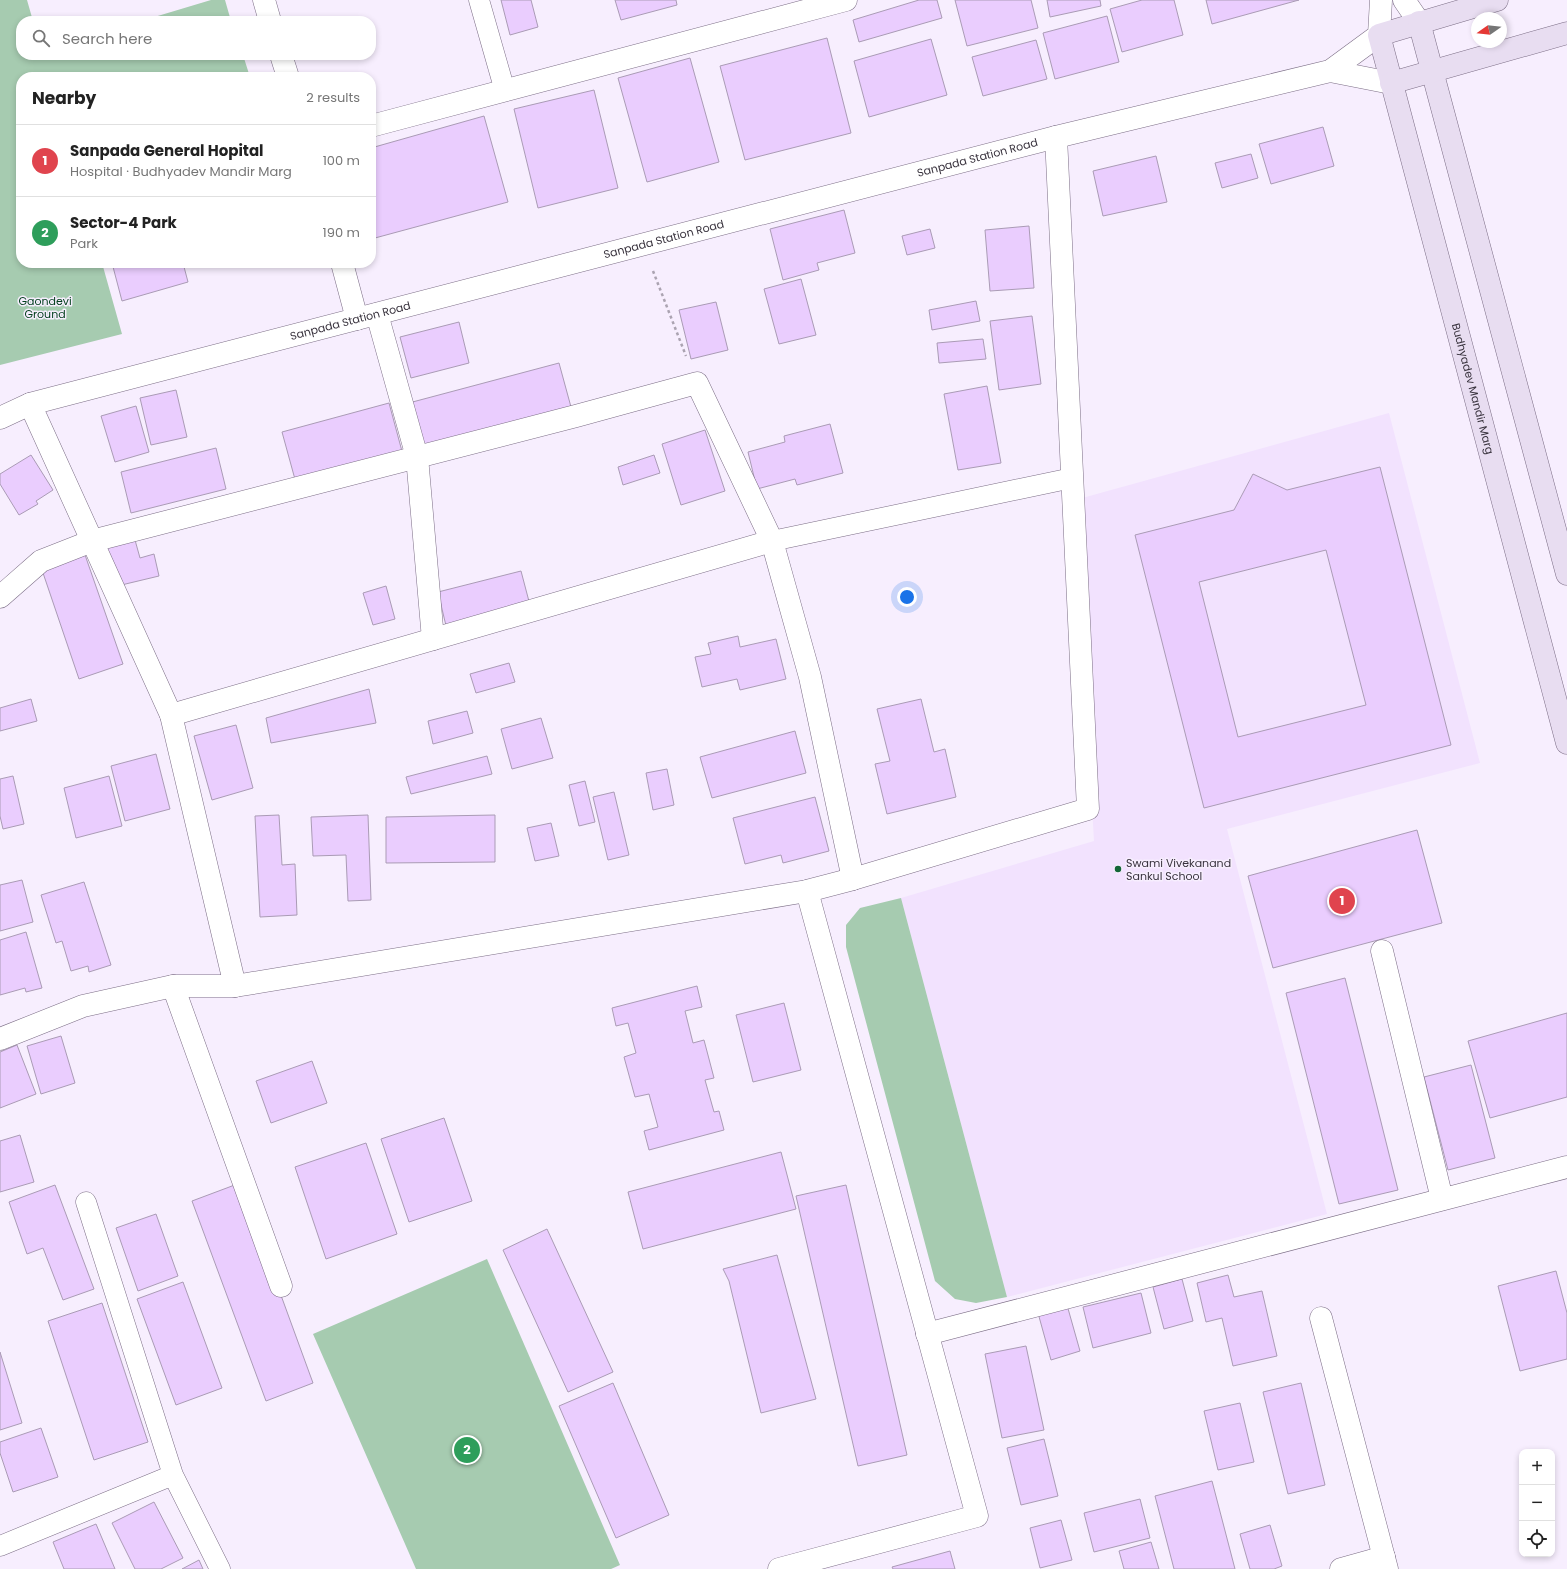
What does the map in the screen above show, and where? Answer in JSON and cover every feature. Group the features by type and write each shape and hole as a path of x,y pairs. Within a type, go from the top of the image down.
{"main road":[{"path":"1379,35 1497,0"},
{"path":"1419,22 1567,574"},
{"path":"1391,83 1567,33"},
{"name":"Budhyadev Mandir Marg","path":"1379,35 1567,743"}],"street":[{"path":"264,0 269,16"},
{"path":"376,125 505,90 794,7 846,0"},
{"path":"1330,71 1379,35 1381,0"},
{"path":"1404,0 1419,22"},
{"path":"283,60 286,72"},
{"path":"1330,71 1391,83"},
{"name":"Sanpada Station Road","path":"0,418 30,404 1056,137 1330,71"},
{"path":"0,1039 82,1006 172,986 235,986 807,891 1088,809 1056,137"},
{"path":"344,268 368,316 417,457 433,639"},
{"path":"0,598 41,561 92,541 576,416 697,383 772,541 810,677 852,879"},
{"path":"30,404 171,715 235,986"},
{"path":"171,715 772,541"},
{"path":"779,1569 976,1516 807,891"},
{"path":"1382,951 1442,1199"},
{"path":"172,986 281,1286"},
{"path":"927,1334 1567,1167"},
{"path":"1321,1318 1386,1563 1341,1569"}],"lane":[{"path":"479,0 505,90"},
{"path":"772,541 1072,478"},
{"path":"86,1202 174,1475 220,1569"},
{"path":"0,1546 174,1475"}],"path":[{"path":"642,245 697,383"}],"shaded area":[{"name":"Swami Vivekanand Sankul School","path":"1389,413 1480,763 1227,829 1327,1214 1007,1297 901,898 1094,841 1075,500"}],"green space":[{"name":"Gaondevi Ground","path":"0,0 27,0 32,16 16,16 16,60 245,60 248,72 16,72 16,268 103,268 122,334 0,365"},
{"path":"211,0 225,0 230,16 158,16"},
{"path":"901,898 1007,1297 976,1303 955,1299 935,1281 846,947 846,925 860,908"},
{"path":"487,1259 620,1565 611,1569 416,1569 313,1334"}],"building":[{"path":"501,0 531,0 538,27 510,35"},
{"path":"615,0 676,0 677,5 621,20"},
{"path":"919,0 937,0 942,18 859,42 853,20"},
{"path":"955,0 1031,0 1038,28 967,46"},
{"path":"1047,0 1100,0 1101,6 1050,17"},
{"path":"1142,0 1174,0 1183,35 1122,52 1110,9"},
{"path":"1206,0 1299,0 1212,24"},
{"path":"1107,16 1119,62 1055,79 1043,33"},
{"path":"827,38 851,133 745,160 720,66"},
{"path":"931,39 947,95 869,117 854,61"},
{"path":"1036,40 1047,79 983,96 972,57"},
{"path":"690,58 719,162 647,182 618,78"},
{"path":"594,90 618,188 538,208 514,109"},
{"path":"484,116 508,202 376,238 376,147"},
{"path":"1323,127 1334,166 1271,184 1259,144"},
{"path":"1251,154 1258,178 1222,188 1215,163"},
{"path":"1156,156 1167,202 1103,216 1093,171"},
{"path":"844,210 855,253 817,263 819,270 783,280 770,229"},
{"path":"1029,226 1034,288 990,291 985,230"},
{"path":"930,229 935,248 907,255 902,236"},
{"path":"113,268 184,268 188,282 122,301"},
{"path":"801,279 816,335 779,344 764,289"},
{"path":"976,301 980,321 932,330 929,310"},
{"path":"716,302 728,350 691,359 679,310"},
{"path":"1032,316 1041,384 999,390 990,321"},
{"path":"459,322 469,363 411,378 400,337"},
{"path":"983,339 986,359 939,363 937,343"},
{"path":"559,363 571,407 417,448 405,404"},
{"path":"987,386 1001,463 958,470 944,394"},
{"path":"176,390 187,437 151,445 140,398"},
{"path":"389,403 403,455 296,483 282,432"},
{"path":"136,406 149,452 115,462 101,416"},
{"path":"830,424 843,473 797,485 795,479 757,489 748,452 785,442 784,436"},
{"path":"705,430 725,491 681,505 662,444"},
{"path":"216,448 226,489 131,513 121,472"},
{"path":"31,455 53,490 36,501 38,504 19,515 0,484 0,474"},
{"path":"654,455 660,473 623,485 618,467"},
{"path":"1380,467 1451,745 1204,808 1135,535 1234,510 1253,474 1287,490","holes":["1326,550 1366,705 1238,737 1199,582"]},
{"path":"135,540 140,558 154,554 159,576 113,587 103,548"},
{"path":"84,552 123,664 79,679 41,567"},
{"path":"521,571 531,609 447,630 438,592"},
{"path":"386,586 395,619 373,625 363,593"},
{"path":"738,636 740,647 776,639 786,679 740,690 737,679 702,687 695,657 711,654 708,643"},
{"path":"509,663 515,682 476,693 470,674"},
{"path":"369,689 376,723 271,743 266,718"},
{"path":"31,699 37,721 0,731 0,708"},
{"path":"921,699 934,752 945,749 956,797 887,814 875,764 890,761 877,709"},
{"path":"467,711 473,733 433,744 428,721"},
{"path":"541,718 553,758 512,769 501,729"},
{"path":"236,725 253,788 212,800 194,736"},
{"path":"795,731 806,773 712,798 700,757"},
{"path":"156,754 170,809 125,821 111,766"},
{"path":"487,756 492,774 411,794 406,777"},
{"path":"667,769 674,805 653,810 646,773"},
{"path":"13,776 24,824 3,829 0,816 0,779"},
{"path":"109,776 122,826 76,838 64,788"},
{"path":"585,781 595,822 579,826 569,785"},
{"path":"614,792 629,855 608,860 593,797"},
{"path":"815,797 829,851 783,863 781,855 745,864 733,818"},
{"path":"279,815 282,865 295,864 297,915 260,917 255,816"},
{"path":"368,815 371,900 348,901 346,855 313,856 311,817"},
{"path":"495,815 495,862 386,863 386,817"},
{"path":"551,823 559,856 535,861 527,828"},
{"path":"1417,830 1442,923 1273,968 1248,876"},
{"path":"22,880 33,922 0,931 0,885"},
{"path":"84,882 111,965 89,972 88,966 71,971 62,941 56,943 41,895"},
{"path":"26,932 42,988 26,992 25,988 0,995 0,940"},
{"path":"1345,978 1398,1190 1339,1204 1286,993"},
{"path":"697,986 702,1007 685,1011 693,1043 704,1040 714,1078 705,1080 714,1112 719,1111 724,1130 649,1150 644,1131 658,1127 649,1094 635,1097 624,1057 636,1053 628,1023 616,1026 612,1008"},
{"path":"784,1003 801,1070 753,1082 736,1015"},
{"path":"1567,1013 1567,1097 1490,1118 1468,1041"},
{"path":"61,1036 75,1083 41,1094 27,1046"},
{"path":"17,1045 36,1094 0,1108 0,1052"},
{"path":"312,1061 327,1103 271,1123 256,1081"},
{"path":"1471,1065 1495,1158 1448,1170 1424,1077"},
{"path":"444,1118 472,1201 409,1222 381,1139"},
{"path":"20,1135 34,1182 0,1192 0,1141"},
{"path":"366,1143 397,1234 326,1259 295,1167"},
{"path":"781,1152 796,1209 643,1249 628,1192"},
{"path":"240,1183 313,1383 266,1401 192,1201"},
{"path":"55,1185 94,1289 63,1300 43,1248 27,1254 9,1202"},
{"path":"846,1185 907,1455 858,1466 796,1196"},
{"path":"156,1214 178,1276 138,1291 116,1228"},
{"path":"547,1229 613,1372 568,1392 503,1250"},
{"path":"777,1255 816,1399 761,1413 729,1281 723,1269"},
{"path":"1556,1271 1567,1313 1567,1359 1520,1371 1498,1286"},
{"path":"1228,1275 1234,1297 1262,1291 1277,1356 1233,1366 1222,1318 1206,1322 1197,1283"},
{"path":"1182,1279 1193,1321 1164,1329 1153,1287"},
{"path":"183,1282 222,1388 176,1405 137,1299"},
{"path":"1141,1293 1151,1333 1093,1348 1083,1307"},
{"path":"102,1303 148,1442 94,1460 48,1321"},
{"path":"1067,1305 1080,1351 1051,1360 1038,1313"},
{"path":"1026,1346 1044,1430 1002,1438 985,1354"},
{"path":"0,1352 22,1423 0,1430"},
{"path":"613,1383 669,1515 616,1538 559,1406"},
{"path":"1301,1383 1325,1485 1288,1494 1263,1392"},
{"path":"1240,1403 1254,1462 1218,1470 1204,1411"},
{"path":"41,1428 58,1477 13,1492 0,1453 0,1442"},
{"path":"1044,1439 1058,1496 1021,1505 1007,1448"},
{"path":"1212,1481 1235,1569 1174,1569 1155,1496"},
{"path":"1140,1499 1150,1538 1094,1552 1084,1513"},
{"path":"154,1502 183,1558 161,1569 135,1569 112,1523"},
{"path":"1061,1520 1072,1560 1040,1568 1030,1528"},
{"path":"96,1524 115,1569 64,1569 53,1542"},
{"path":"1270,1525 1282,1566 1274,1569 1250,1569 1240,1534"},
{"path":"1151,1542 1159,1569 1124,1569 1119,1551"},
{"path":"950,1551 955,1569 893,1569 892,1567"},
{"path":"199,1560 203,1569 182,1569"}],"place":[{"name":"Swami Vivekanand Sankul School","path":"1118,869"},
{"name":"Sanpada General Hopital","path":"1342,901"},
{"name":"Sector-4 Park","path":"467,1450"}]}
